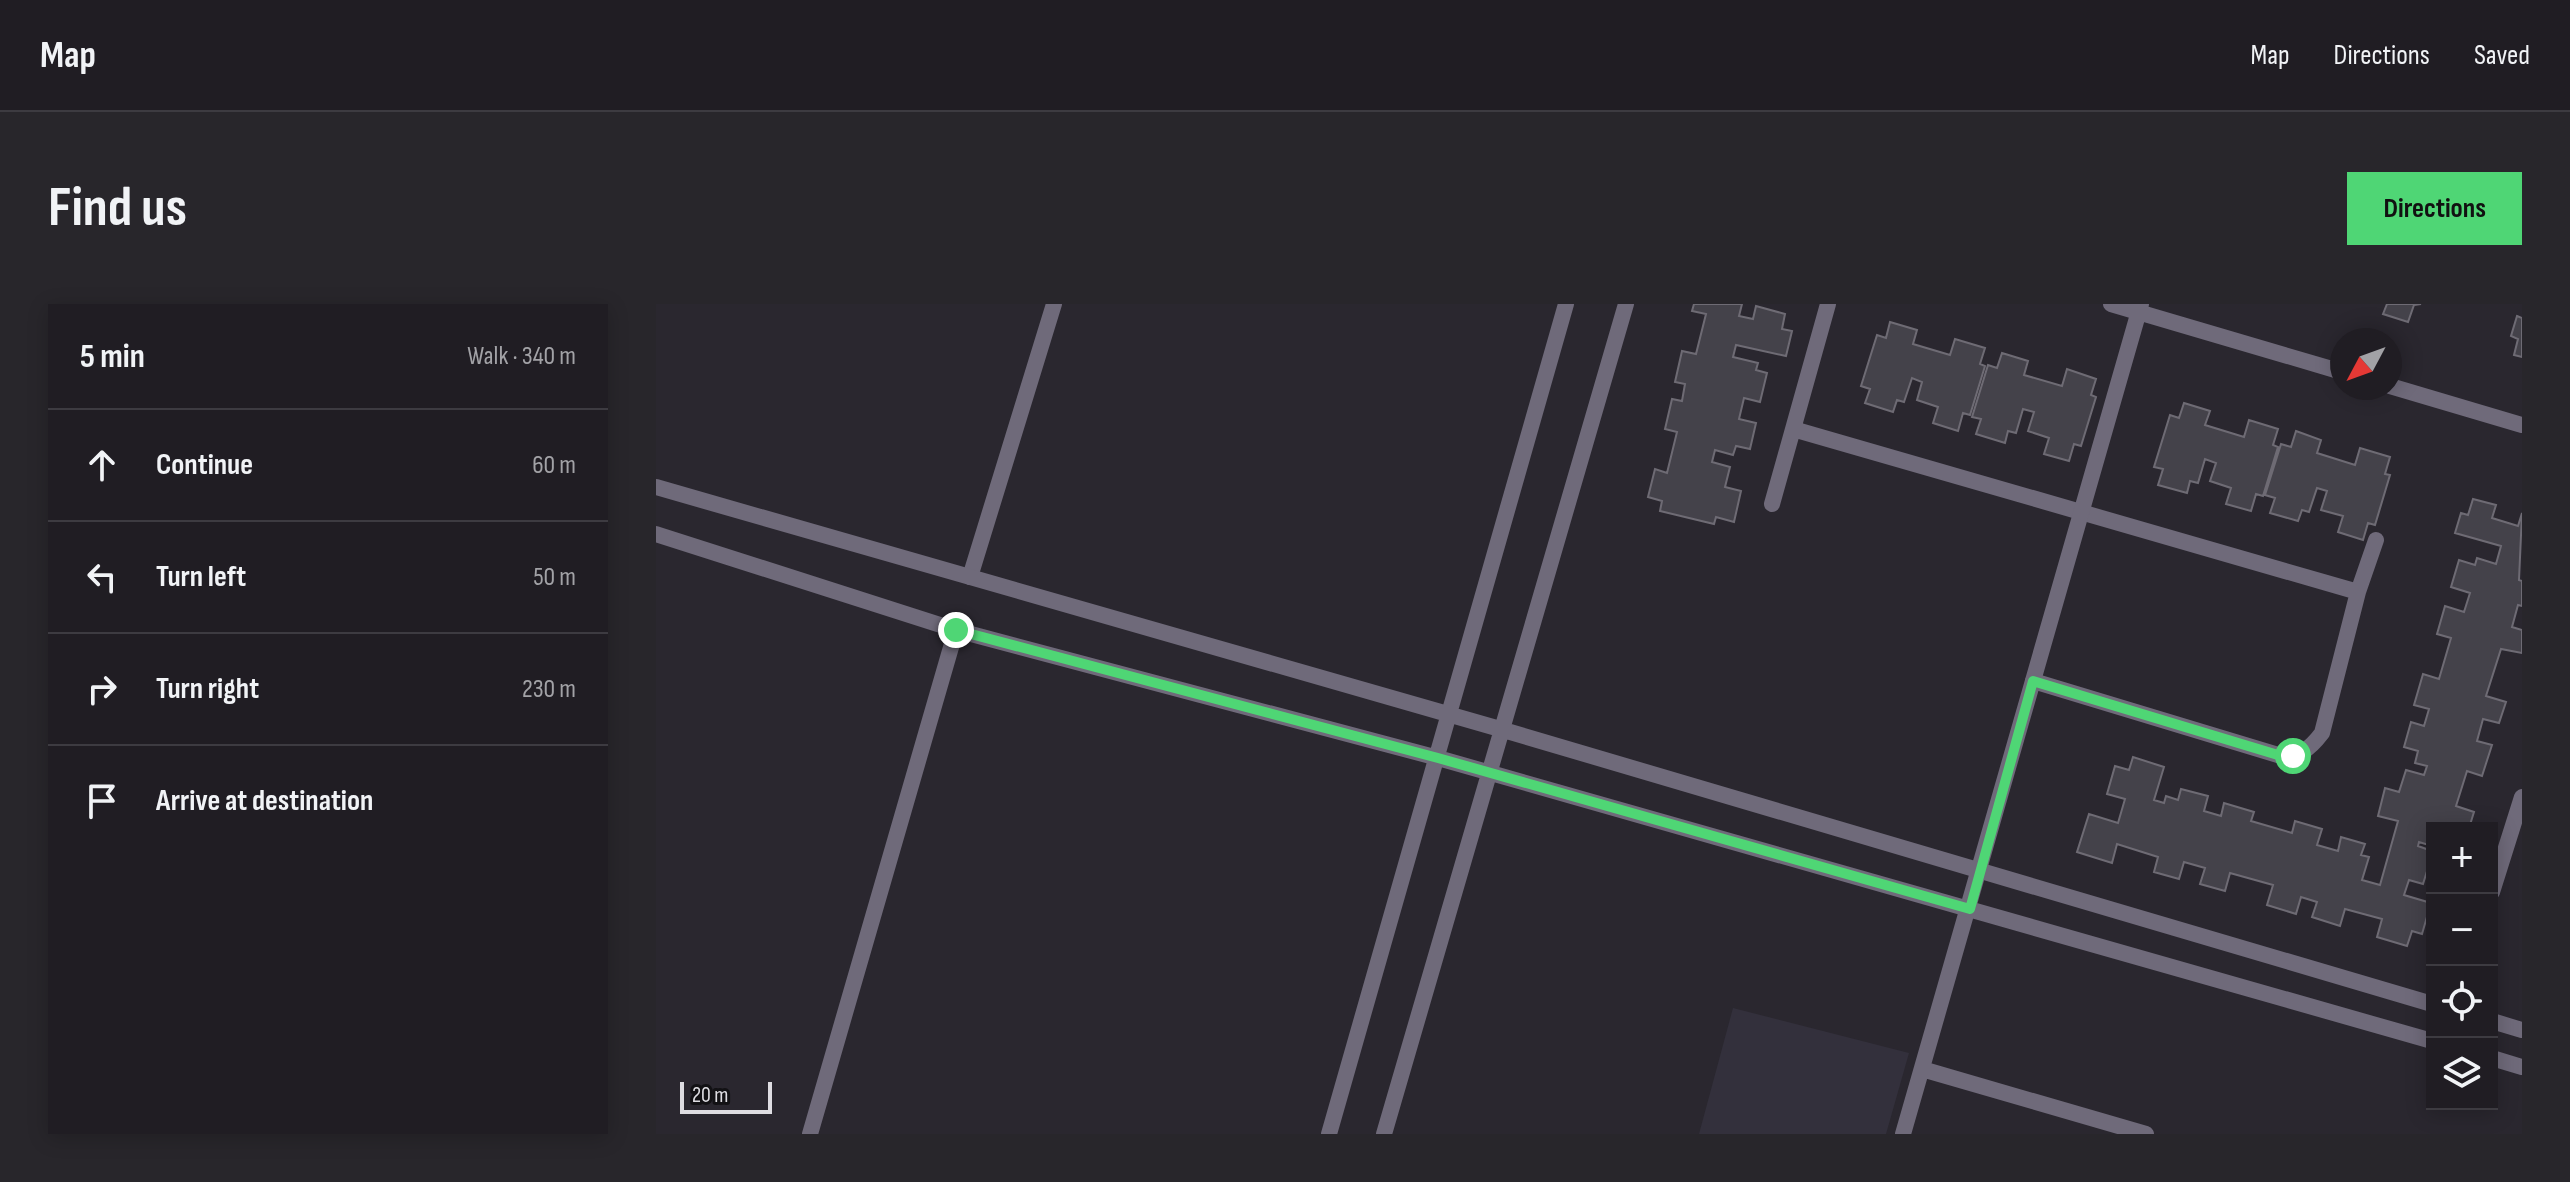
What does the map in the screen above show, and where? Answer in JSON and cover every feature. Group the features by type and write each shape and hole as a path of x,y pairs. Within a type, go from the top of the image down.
{"street":[{"path":"970,577 1054,304"},
{"path":"1329,1134 1566,304"},
{"path":"1384,1134 1626,304"},
{"path":"1772,504 1828,304"},
{"path":"2111,304 2140,308 2330,368"},
{"path":"1903,1134 2140,308"},
{"path":"2402,390 2522,425"},
{"path":"1793,429 2358,592"},
{"path":"656,487 1449,714 2426,1002"},
{"path":"656,534 956,630 1438,758 2426,1039"},
{"path":"2033,681 2278,755 2293,756 2310,749 2322,733 2358,592 2376,540"},
{"path":"810,1134 956,630"},
{"path":"2498,876 2519,818 2522,797"},
{"path":"2498,1023 2522,1030"},
{"path":"2498,1060 2522,1067"},
{"path":"1922,1069 2146,1134"}],"shaded area":[{"path":"1733,1008 1909,1053 1886,1134 1699,1134"}],"building":[{"path":"1694,304 1742,304 1739,316 1753,319 1756,306 1785,314 1782,329 1792,331 1786,356 1736,345 1733,357 1758,363 1756,370 1767,373 1760,402 1744,398 1739,419 1756,423 1750,449 1736,446 1733,455 1715,450 1712,462 1730,467 1725,487 1741,491 1734,522 1716,517 1714,524 1660,511 1662,501 1648,497 1655,469 1667,473 1677,432 1665,429 1672,399 1682,401 1685,384 1675,382 1682,351 1696,354 1706,314 1692,311"},
{"path":"2387,304 2421,304 2414,305 2408,322 2383,314"},
{"path":"2517,316 2522,318 2522,357 2514,355 2518,339 2511,336"},
{"path":"1890,322 1917,330 1913,344 1950,355 1955,339 1985,348 1980,364 1985,366 1970,415 1963,413 1958,431 1933,423 1938,407 1917,400 1922,382 1912,378 1904,402 1897,400 1893,412 1865,403 1870,389 1861,386 1877,335 1886,338"},
{"path":"2002,353 2028,361 2024,375 2062,386 2067,369 2096,379 2091,395 2096,397 2081,446 2074,444 2069,461 2044,454 2049,438 2028,431 2034,412 2023,409 2016,433 2008,431 2005,443 1976,434 1981,419 1972,417 1988,365 1997,368"},
{"path":"2184,403 2210,411 2205,425 2244,437 2249,420 2278,429 2273,445 2278,447 2263,496 2256,494 2251,511 2226,504 2231,488 2210,481 2216,463 2205,459 2198,483 2190,481 2187,493 2158,485 2163,469 2154,467 2170,415 2179,418"},
{"path":"2296,431 2321,440 2317,453 2355,465 2360,448 2390,457 2385,474 2390,475 2375,525 2368,523 2363,540 2338,532 2343,516 2321,510 2327,491 2317,488 2309,512 2302,510 2298,521 2270,513 2275,498 2265,495 2281,444 2291,447"},
{"path":"2473,499 2496,505 2492,518 2518,526 2522,513 2519,580 2522,581 2522,606 2518,605 2512,627 2522,630 2522,653 2501,649 2486,696 2506,702 2499,723 2483,719 2477,741 2492,745 2482,776 2467,771 2456,806 2474,812 2471,822 2426,822 2426,844 2419,842 2418,846 2426,849 2426,874 2423,884 2409,880 2404,895 2426,902 2422,934 2412,931 2407,946 2377,937 2382,919 2345,909 2340,926 2312,917 2317,902 2301,897 2296,914 2267,905 2273,885 2230,873 2225,891 2200,884 2205,868 2184,862 2179,879 2154,872 2158,857 2117,844 2112,863 2077,852 2089,814 2118,823 2125,799 2107,794 2115,766 2129,770 2133,757 2164,767 2154,800 2164,803 2166,796 2178,800 2181,789 2208,796 2204,811 2221,816 2224,803 2254,812 2251,821 2292,833 2295,821 2322,829 2317,845 2338,851 2341,837 2365,844 2361,855 2369,857 2362,880 2380,885 2398,821 2378,816 2385,788 2399,792 2406,770 2424,775 2427,766 2415,763 2418,751 2404,747 2411,722 2424,726 2429,709 2414,705 2423,674 2439,679 2451,638 2437,634 2445,606 2464,612 2470,593 2451,587 2459,560 2475,565 2477,558 2496,564 2501,546 2455,533 2461,513 2468,515"}],"route":[{"path":"956,630 1438,758 1970,909 2033,681 2278,755 2293,756"}]}
